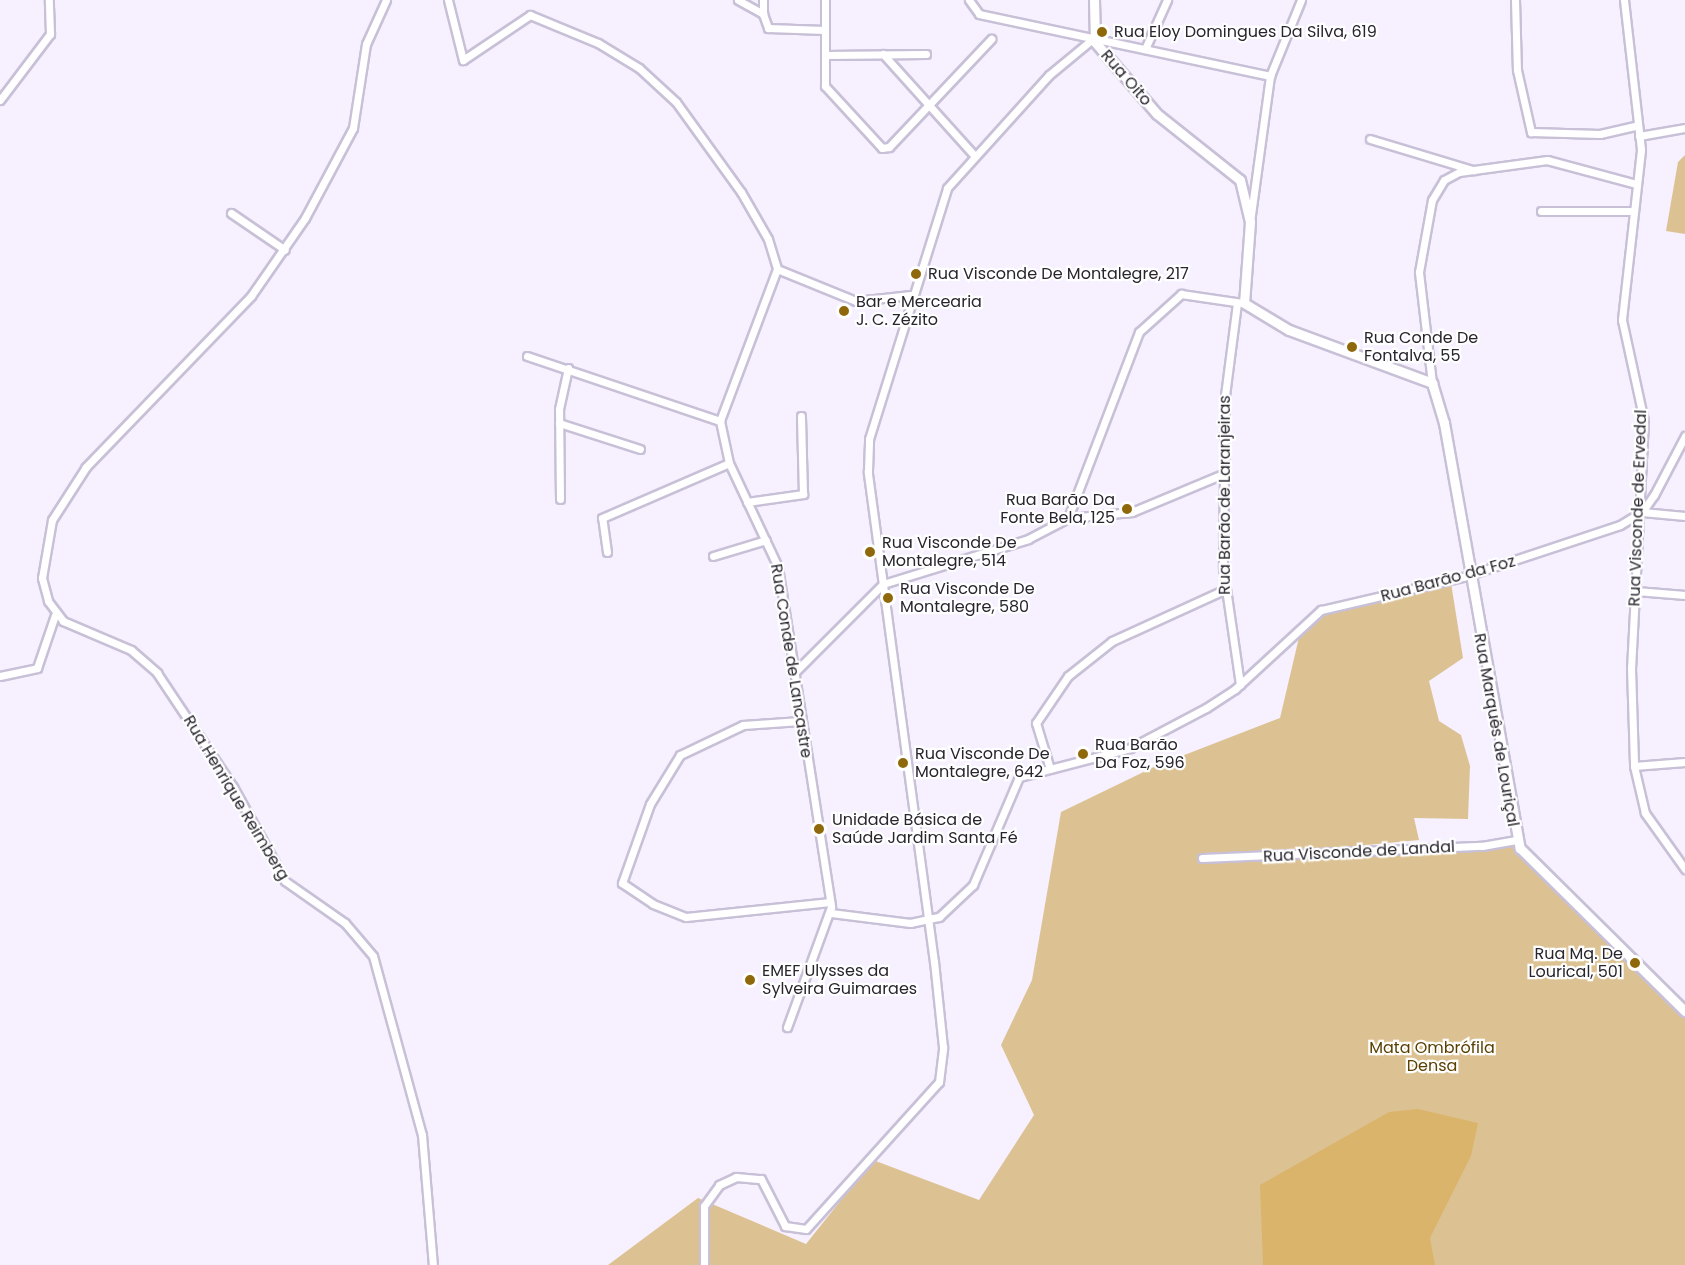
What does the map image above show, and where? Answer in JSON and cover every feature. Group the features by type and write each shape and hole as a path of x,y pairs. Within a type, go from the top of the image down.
{"main road":[{"path":"1092,42 1094,0"},
{"name":"Rua Oito","path":"1092,42 1157,114 1236,174 1250,222"},
{"name":"Rua Barão de Laranjeiras","path":"1241,303 1250,222"},
{"path":"1241,303 1289,330 1432,383"},
{"name":"Rua Marquês de Louriçal","path":"1432,383 1444,423 1468,575 1516,840 1685,1011"}],"street":[{"path":"0,100 50,34 49,0"},
{"path":"0,676 37,668 55,615 42,578 44,552 52,520 77,480 98,451 251,296 285,250 353,128 366,44 386,0"},
{"path":"448,0 463,60 530,15 608,48 660,86 759,219 777,269 720,421 527,356"},
{"path":"738,0 763,14"},
{"path":"763,0 763,14 768,28 825,30"},
{"path":"825,0 825,55 830,96 882,148 889,147 991,39"},
{"path":"969,0 979,14 1092,42 1145,49 1270,76"},
{"path":"1145,49 1167,0"},
{"name":"Rua Barão de Laranjeiras","path":"1250,222 1266,122 1270,76 1301,0"},
{"path":"1515,0 1518,78 1531,132 1600,134 1638,125"},
{"name":"Rua Visconde de Ervedal","path":"1624,0 1639,136 1636,184 1630,211 1622,320 1644,414 1630,686 1634,766 1645,813 1685,869"},
{"path":"704,1265 704,1206 719,1185 736,1177 765,1182 790,1230 810,1227 939,1082 943,1047 867,453 911,295 947,188 974,155 1049,75 1092,42"},
{"path":"883,54 974,155"},
{"path":"825,55 926,54"},
{"path":"1639,136 1685,128"},
{"path":"1370,139 1473,170"},
{"path":"1432,383 1418,284 1430,210 1444,180 1473,170 1557,161 1636,184"},
{"path":"1541,211 1630,211"},
{"path":"231,213 285,250"},
{"path":"777,269 856,301 911,295"},
{"path":"1068,518 1138,332 1181,294 1241,303"},
{"name":"Rua Barão de Laranjeiras","path":"1240,685 1224,590 1223,474 1241,303"},
{"path":"560,499 559,423 568,368"},
{"path":"747,502 803,494 801,416"},
{"name":"Rua Conde de Lancastre","path":"720,421 729,463 778,567 795,672 800,721 830,902 831,913 787,1027"},
{"path":"559,423 640,448"},
{"path":"1685,436 1640,513 1685,516"},
{"path":"607,552 602,518 729,463"},
{"path":"795,672 883,584 1028,539 1068,518 1132,512 1223,474"},
{"name":"Rua Barão da Foz","path":"928,921 973,885 1019,777 1130,748 1240,685 1321,610 1468,575 1584,541 1640,513"},
{"path":"1620,525 1639,532"},
{"path":"713,556 766,540"},
{"path":"1050,769 1036,728 1047,701 1098,650 1224,590"},
{"path":"1636,591 1685,596"},
{"name":"Rua Henrique Reimberg","path":"55,615 131,650 149,664 233,787 285,881 345,923 373,956 422,1135 433,1265"},
{"path":"800,721 743,725 680,755 650,804 622,883 653,904 686,917 830,902"},
{"path":"1634,766 1685,762"},
{"name":"Rua Visconde de Landal","path":"1202,858 1482,846 1516,840"},
{"path":"831,913 928,921"}],"green space":[{"path":"1685,155 1685,234 1666,231 1678,162"},
{"name":"Mata Ombrófila Densa","path":"1451,583 1463,658 1429,681 1439,721 1461,735 1470,766 1468,819 1414,818 1419,840 1221,859 1521,846 1685,1013 1685,1265 608,1265 698,1198 806,1244 873,1160 979,1200 1034,1115 1001,1045 1032,980 1061,812 1156,766 1280,718 1301,629 1317,613"}],"shaded area":[{"path":"1418,1109 1478,1123 1471,1156 1430,1238 1435,1265 1263,1265 1260,1185 1389,1112"}],"place":[{"name":"Rua Eloy Domingues Da Silva, 619","path":"1102,32"},
{"name":"Rua Visconde De Montalegre, 217","path":"916,274"},
{"name":"Bar e Mercearia J. C. Zézito","path":"844,311"},
{"name":"Rua Conde De Fontalva, 55","path":"1352,347"},
{"name":"Rua Barão Da Fonte Bela, 125","path":"1127,509"},
{"name":"Rua Visconde De Montalegre, 514","path":"870,552"},
{"name":"Rua Visconde De Montalegre, 580","path":"888,598"},
{"name":"Rua Barão Da Foz, 596","path":"1083,754"},
{"name":"Rua Visconde De Montalegre, 642","path":"903,763"},
{"name":"Unidade Básica de Saúde Jardim Santa Fé","path":"819,829"},
{"name":"Rua Mq. De Lourical, 501","path":"1635,963"},
{"name":"EMEF Ulysses da Sylveira Guimaraes","path":"750,980"}]}
